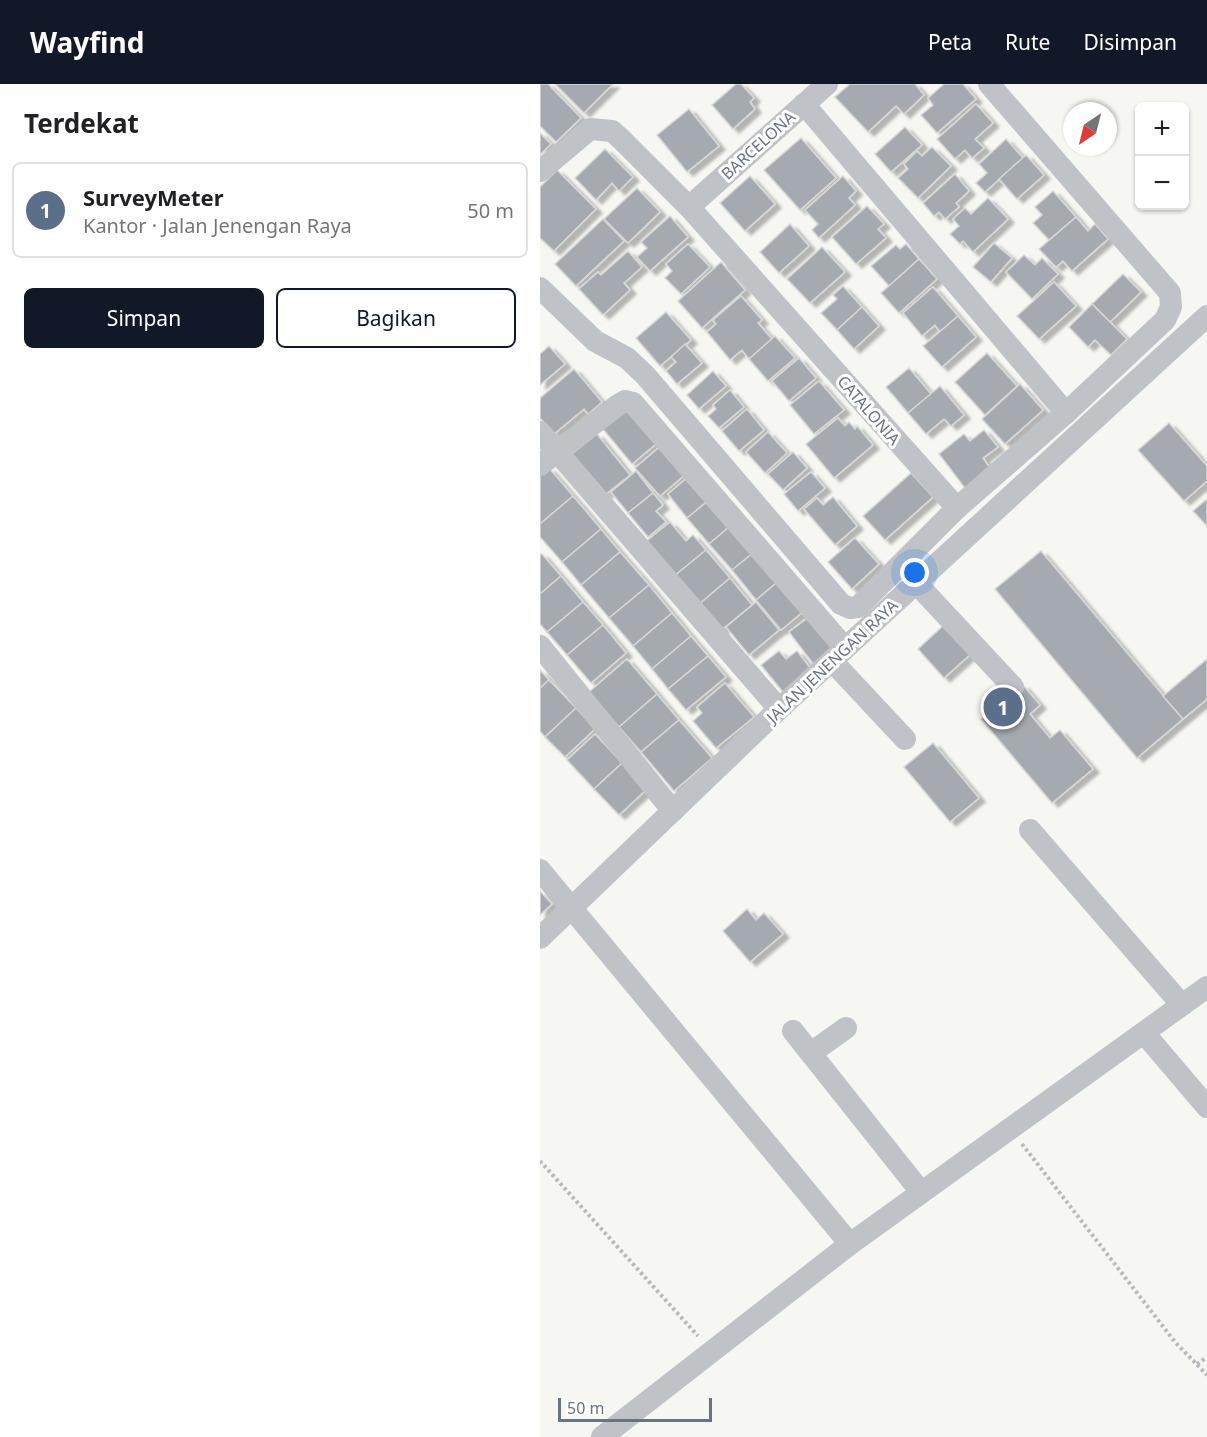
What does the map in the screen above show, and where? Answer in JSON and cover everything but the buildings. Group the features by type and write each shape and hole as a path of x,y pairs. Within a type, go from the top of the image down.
{"street":[{"name":"BARCELONA","path":"689,207 827,84"},
{"path":"540,288 595,341 627,358 645,375 840,604 850,609 858,607 957,508 1066,413 1165,320 1171,307 1170,293 988,84"},
{"path":"804,104 1066,413"},
{"name":"CATALONIA","path":"540,171 590,129 602,129 621,139 689,207 957,508"},
{"name":"JALAN JENENGAN RAYA","path":"540,938 779,709 1207,316"},
{"path":"548,458 618,405 625,401 633,403 905,739"},
{"path":"540,432 548,458 779,709"},
{"path":"917,584 1012,687"},
{"path":"540,646 673,811"},
{"path":"1030,830 1182,1005"},
{"path":"540,870 850,1244"},
{"path":"602,1437 850,1244 1207,987"},
{"path":"811,1053 846,1028"},
{"path":"793,1031 921,1192"},
{"path":"1144,1033 1207,1107"}],"path":[{"path":"1010,1128 1175,1342 1207,1375"},
{"path":"540,1161 711,1350"},
{"path":"1197,1364 1207,1357"}],"place":[{"name":"SurveyMeter","path":"1003,707"}]}
